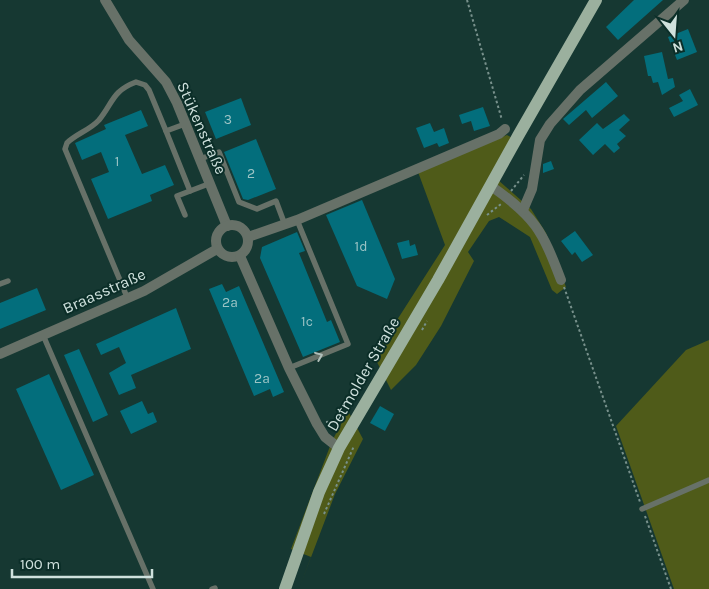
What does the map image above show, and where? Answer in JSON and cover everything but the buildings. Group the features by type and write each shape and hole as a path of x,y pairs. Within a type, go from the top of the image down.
{"main road":[{"name":"Detmolder Straße","path":"285,589 318,492 339,448 596,0"}],"street":[{"name":"Stükenstraße","path":"105,0 129,40 166,82 211,183 227,226"},
{"path":"524,210 532,190 540,140 550,124 580,90 684,0"},
{"path":"248,237 286,225 499,134 505,129"},
{"path":"491,186 524,210 546,239 561,280"},
{"path":"227,226 242,228 248,237 247,248 240,256 225,256 217,249 216,238 222,228 227,226"},
{"name":"Braasstraße","path":"0,354 169,278 217,249"},
{"path":"240,256 289,368 316,424 325,437 339,448"}],"lane":[{"path":"128,297 65,149 67,143 99,120 123,86 136,82 144,85 149,90 190,191"},
{"path":"166,131 185,124"},
{"path":"200,159 219,152 239,202 257,209 276,201 286,225"},
{"path":"184,215 177,196 211,183"},
{"path":"289,368 348,344 297,220"},
{"path":"0,284 8,281"},
{"path":"43,335 153,589"},
{"path":"642,509 709,480"}],"path":[{"path":"468,0 505,129"},
{"path":"483,222 487,214 498,209 536,160"},
{"path":"561,280 671,589"},
{"path":"420,333 429,317"},
{"path":"316,424 348,421"},
{"path":"321,521 357,439"}],"green space":[{"path":"507,135 519,142 498,180 531,209 546,233 566,287 557,294 552,290 530,237 499,217 489,221 468,252 474,261 441,326 416,365 391,390 374,356 445,245 418,172"},
{"path":"709,340 709,589 674,589 616,426 686,350"},
{"path":"348,411 363,439 335,494 299,589 311,557 291,549 332,441"}]}
